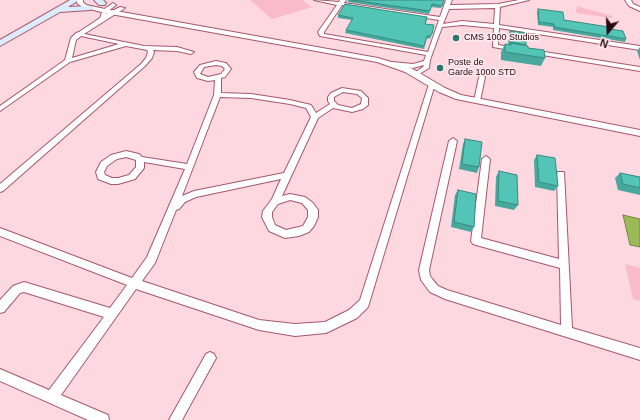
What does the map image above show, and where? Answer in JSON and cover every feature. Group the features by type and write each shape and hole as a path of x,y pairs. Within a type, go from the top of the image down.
{"main road":[{"path":"0,43 53,12 78,1"},
{"path":"53,12 74,8 90,8"}],"street":[{"path":"317,0 342,2 443,19"},
{"path":"416,74 426,68 449,0"},
{"path":"447,7 498,6 526,0"},
{"path":"628,0 631,5 640,9"},
{"path":"78,1 84,6 90,8 347,54 392,64 419,66 426,62 429,57"},
{"path":"78,1 100,1 122,8 200,27"},
{"path":"342,2 321,32 322,35 429,57"},
{"path":"102,19 105,11 113,5"},
{"path":"498,6 495,46 640,69"},
{"path":"68,61 71,42 78,34 122,8"},
{"path":"440,26 462,23 496,26 640,48"},
{"path":"0,189 143,65 149,58 151,52 149,49 78,34"},
{"path":"0,109 68,61 126,44"},
{"path":"144,48 177,49 191,52"},
{"path":"392,64 416,74 450,94 477,102 640,135"},
{"path":"477,102 482,77"},
{"path":"52,398 151,260 190,167 217,95 218,78"},
{"path":"0,232 134,283 259,324 295,330 326,327 353,314 364,303 432,84"},
{"path":"342,90 354,90 359,92 365,98 364,104 361,107 352,110 341,109 333,105 331,97 342,90"},
{"path":"217,95 251,96 290,102 308,108 315,117"},
{"path":"275,201 290,197 305,200 313,210 311,223 300,232 284,234 272,228 267,217 268,211 275,201 288,175 315,117 333,105"},
{"path":"453,141 424,270 425,278 434,289 445,294 640,354"},
{"path":"140,159 140,168 132,176 125,180 111,182 101,177 101,168 104,164 114,157 126,154 132,154 140,159 190,167"},
{"path":"486,159 476,241 565,265"},
{"path":"561,174 567,332"},
{"path":"171,213 182,200 194,194 288,175"},
{"path":"0,308 18,289 24,287 112,314"},
{"path":"175,420 210,358"},
{"path":"0,375 103,420"}],"shaded area":[{"path":"250,0 302,0 312,7 272,19"},
{"path":"577,6 612,16 612,18 576,13"},
{"path":"623,215 640,219 640,247 630,245"},
{"path":"625,264 640,268 640,301 633,299"}],"building":[{"path":"351,0 444,0 442,6 432,4 430,11"},
{"path":"345,4 427,17 425,24 434,25 432,34 427,36 424,46 346,30 353,18 338,15"},
{"path":"538,9 563,12 564,20 609,27 610,29 623,31 626,39 554,27 554,24 539,22"},
{"path":"510,31 526,33 526,45 510,42"},
{"path":"511,43 528,46 528,48 544,50 545,58 505,52 505,44 511,45"},
{"path":"465,139 482,142 479,167 462,164"},
{"path":"537,155 555,158 558,186 539,182"},
{"path":"499,171 517,175 518,205 498,201"},
{"path":"620,173 640,177 640,188 623,184"},
{"path":"458,190 476,194 474,227 454,222"}],"place":[{"name":"CMS 1000 Studios","path":"456,38"},
{"name":"Poste de Garde 1000 STD","path":"440,68"}]}
